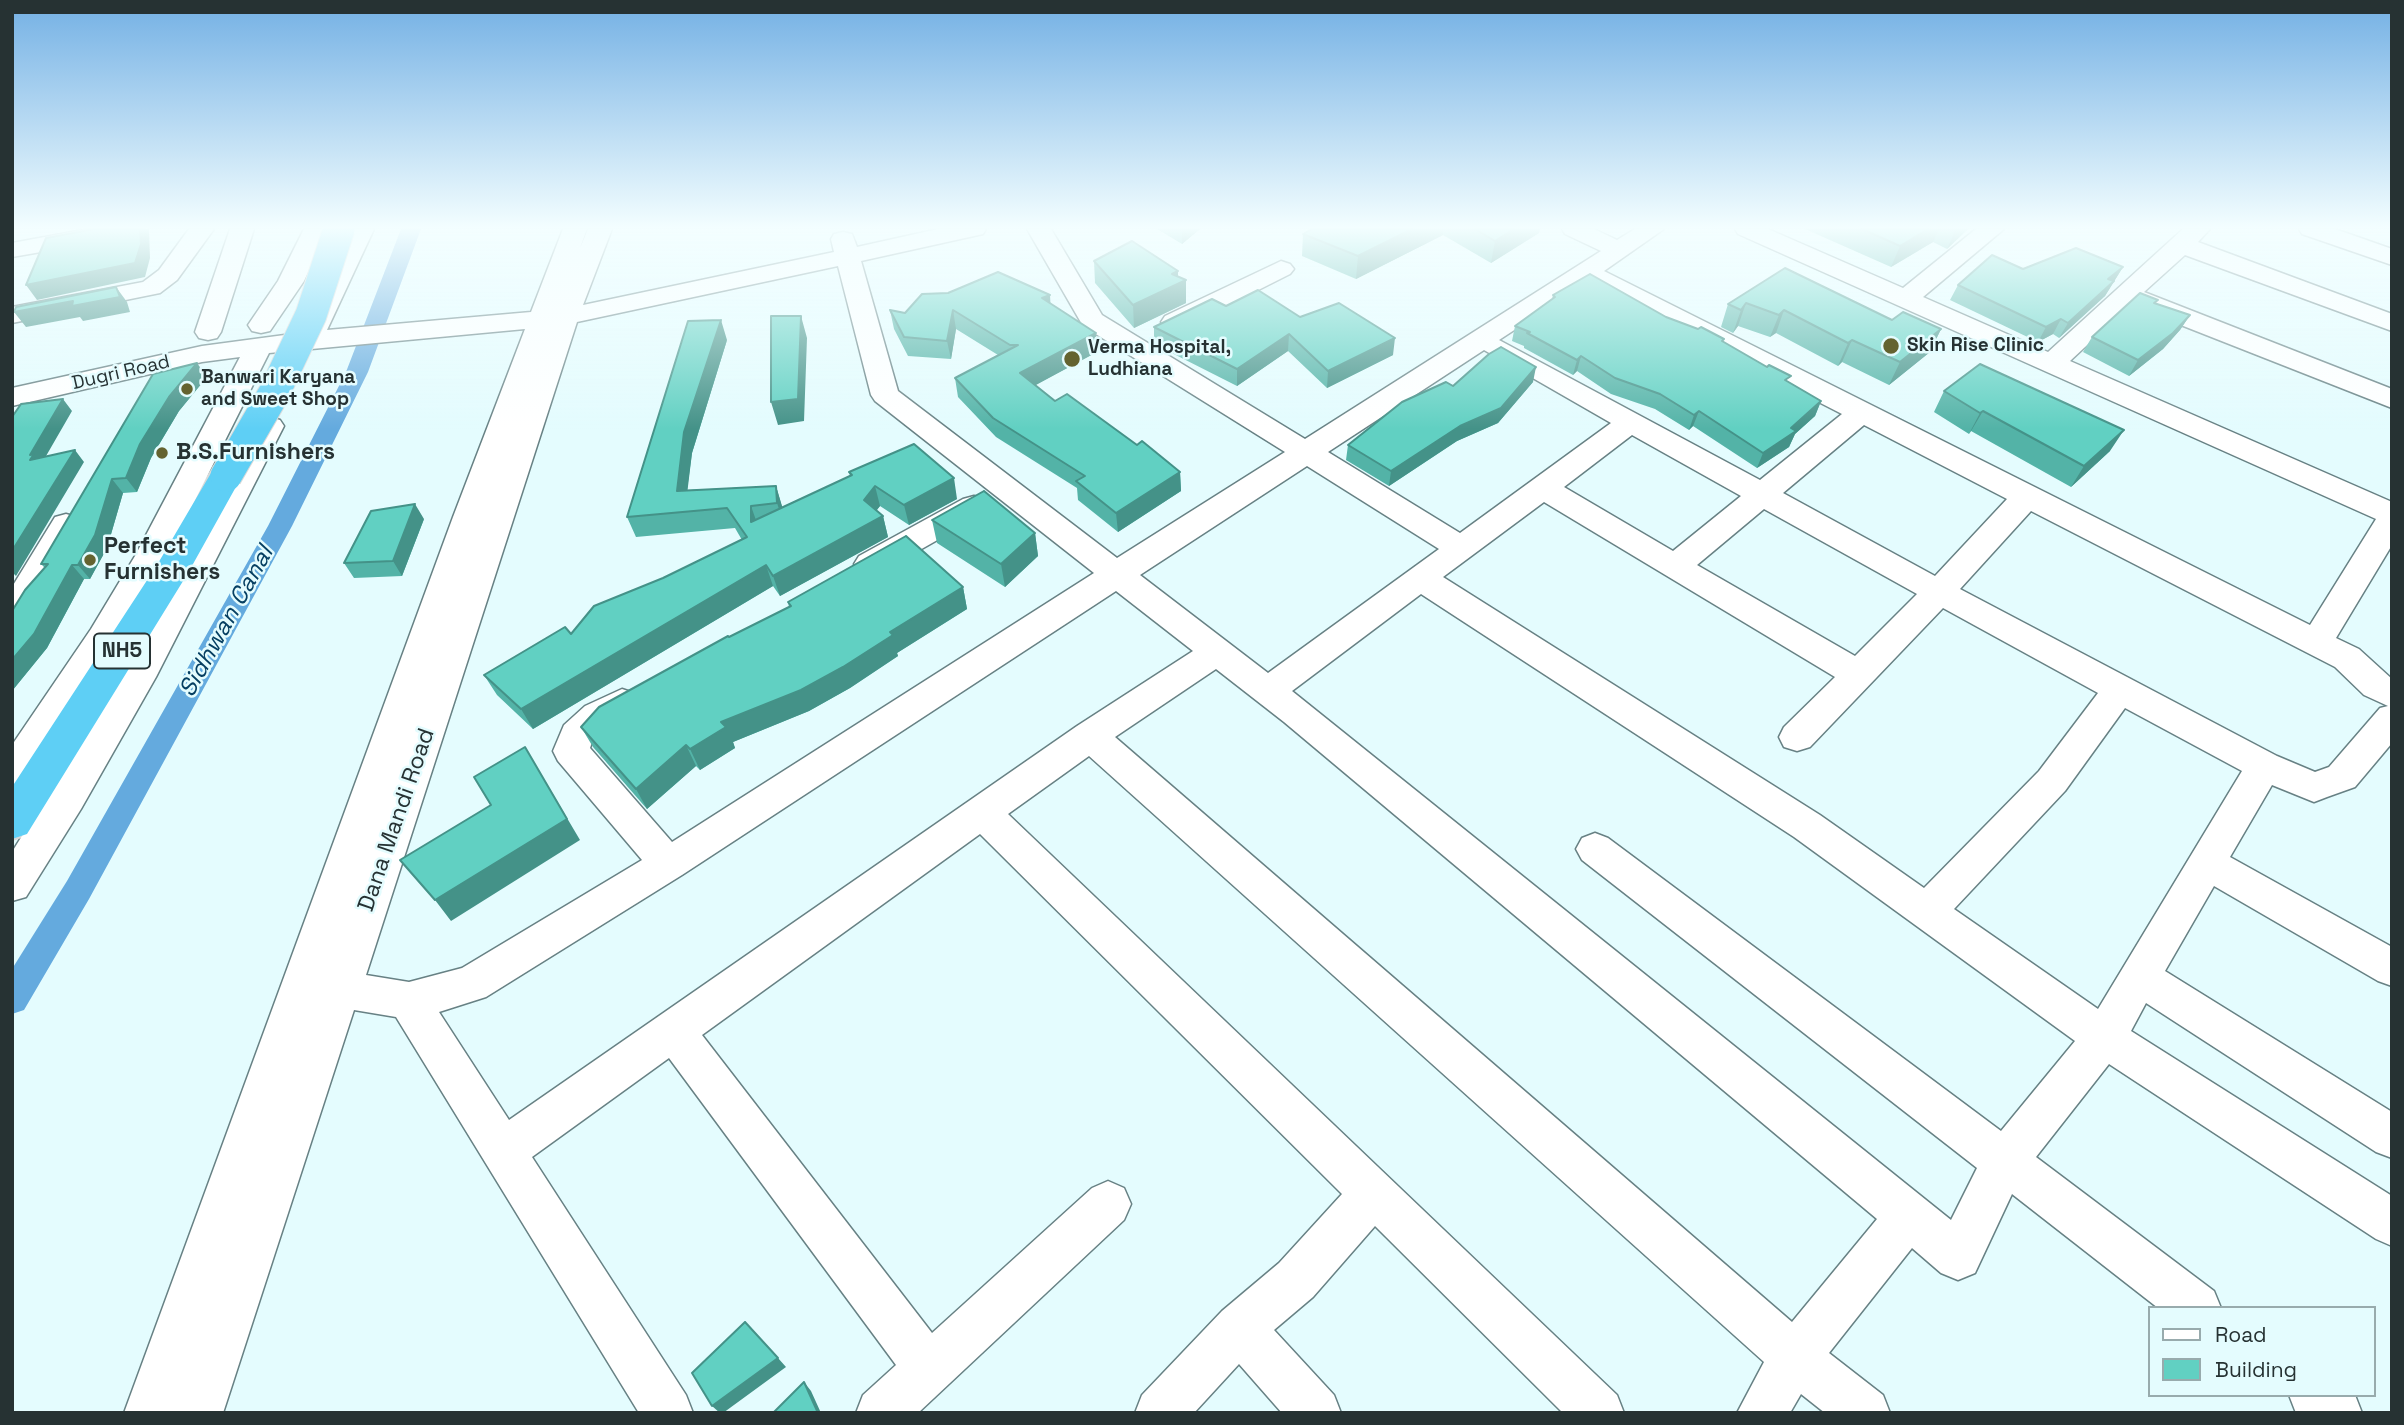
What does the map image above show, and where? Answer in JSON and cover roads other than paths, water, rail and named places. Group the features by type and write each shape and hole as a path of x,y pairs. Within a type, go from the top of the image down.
{"highway":[{"name":"NH5","path":"12,822 170,573 274,393 311,315 317,296"}],"street":[{"path":"12,315 112,296"},
{"path":"12,414 194,372 220,296"},
{"path":"12,774 103,638 151,556 283,296"},
{"path":"12,885 68,798 169,622 333,296"},
{"path":"149,1413 302,986 560,296"},
{"name":"Dana Mandi Road","path":"198,1413 340,989 557,308 564,296"},
{"name":"Dugri Road","path":"12,378 205,343 557,308 617,296"},
{"path":"859,296 885,395 1268,691 1958,1256 2004,1162 2104,1037 2264,766"},
{"path":"1078,296 1092,320 1461,548"},
{"path":"1130,343 1227,296"},
{"path":"302,986 340,989 409,1001 472,984 668,864 1552,296"},
{"path":"1632,296 2347,658 2376,687 2392,694"},
{"path":"1897,296 2392,516 2316,643"},
{"path":"1905,299 1909,296"},
{"path":"2051,364 2127,296"},
{"path":"2129,296 2392,400"},
{"path":"2327,296 2392,323"},
{"path":"1483,340 1939,592 2264,766 2314,787 2342,777 2392,718"},
{"name":"Dugri Road","path":"12,397 150,381"},
{"path":"1675,566 1862,412"},
{"path":"1268,691 1631,422"},
{"path":"1543,488 1858,674"},
{"path":"848,576 1004,489"},
{"path":"1797,737 1939,592 2027,496"},
{"path":"12,615 78,504"},
{"path":"1420,578 1807,826 2104,1037 2392,1223"},
{"path":"503,1151 1090,736 1216,652"},
{"path":"645,689 597,716 577,735 571,751 668,864"},
{"path":"1927,911 2052,781 2120,689"},
{"path":"1090,736 1795,1357 1865,1413"},
{"path":"982,812 1599,1413"},
{"path":"1595,849 2194,1306"},
{"path":"2207,863 2392,968"},
{"path":"2140,977 2392,1137"},
{"path":"409,1001 668,1413"},
{"path":"673,1030 929,1369"},
{"path":"1160,1413 1239,1328 1296,1280 1374,1193"},
{"path":"881,1413 1108,1204"},
{"path":"1762,1413 1795,1357 1909,1216"},
{"path":"1239,1328 1316,1413"},
{"path":"2317,1397 2337,1413"}],"waterway":[{"name":"Sidhwan Canal","path":"12,999 78,890 280,526 357,372 386,296"}],"place":[{"name":"Skin Rise Clinic","path":"1891,346"},
{"name":"Verma Hospital, Ludhiana","path":"1072,359"},
{"name":"Banwari Karyana and Sweet Shop","path":"187,389"},
{"name":"B.S.Furnishers","path":"162,453"},
{"name":"Perfect Furnishers","path":"90,560"}]}
